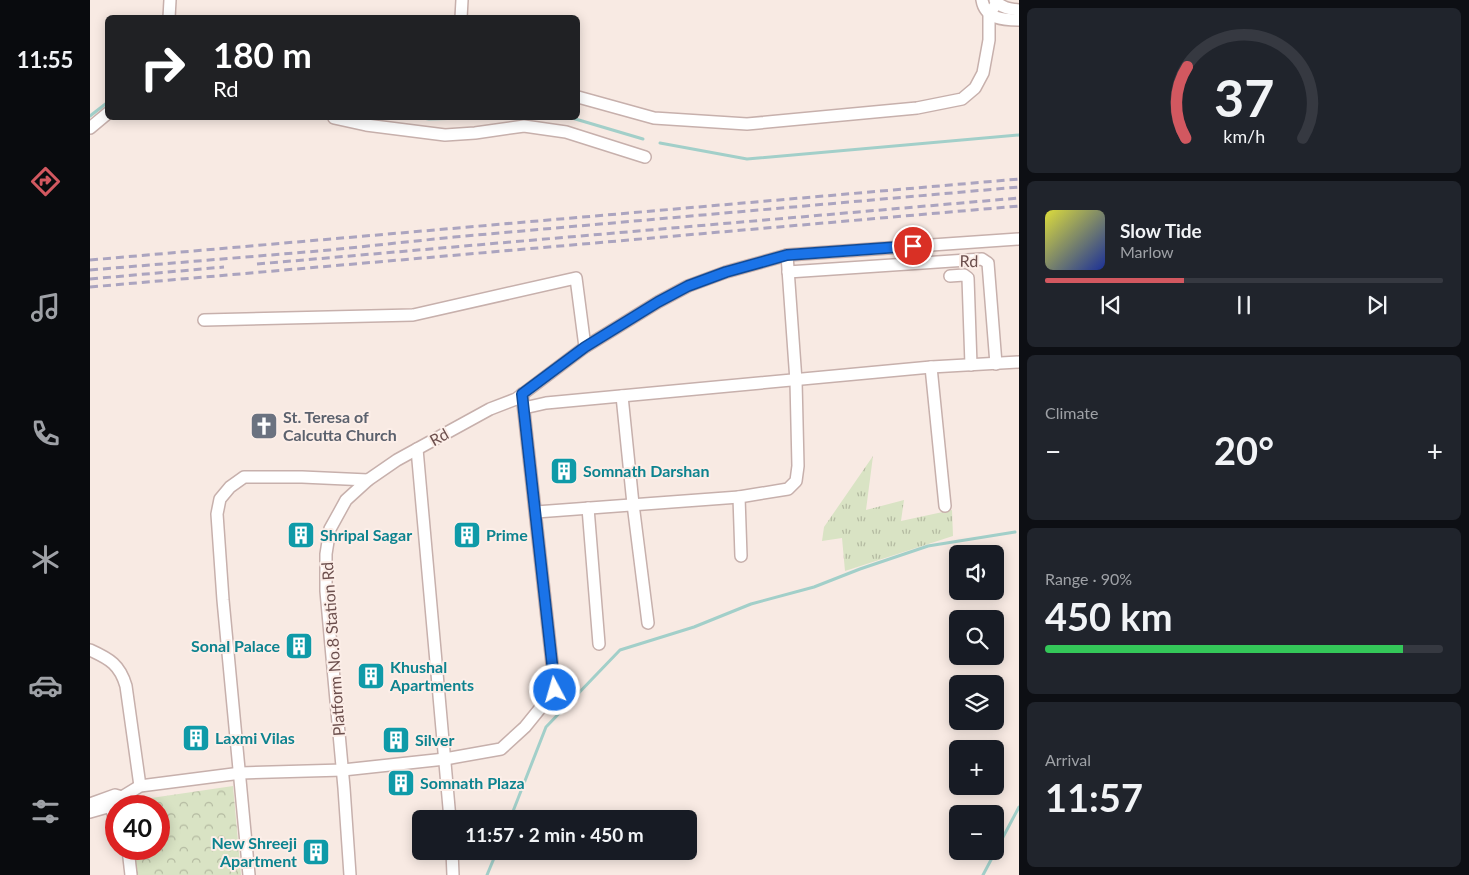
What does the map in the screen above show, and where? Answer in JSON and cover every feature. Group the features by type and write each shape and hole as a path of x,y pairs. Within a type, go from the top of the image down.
{"street":[{"path":"169,15 170,0"},
{"path":"461,15 462,0"},
{"path":"982,0 982,5 990,14 1003,20 1019,20"},
{"path":"580,98 654,118 747,124 918,108 962,99 975,88 983,73 989,40 990,14 996,1 1005,8 1019,10"},
{"path":"90,128 105,116"},
{"path":"343,120 366,125 445,135 524,126 566,132 645,157"},
{"name":"Rd","path":"449,810 418,449 490,409 516,399 585,347 658,302 688,286 726,272 787,255 1014,239"},
{"path":"536,512 739,497 788,489 796,481 798,466 796,381 787,255"},
{"name":"Rd","path":"788,272 982,259 988,263 996,364"},
{"path":"950,276 964,276 968,278 971,365"},
{"path":"204,320 413,315 576,278 585,347"},
{"path":"524,408 546,403 931,367 1016,363"},
{"path":"931,367 945,506"},
{"path":"125,795 140,786 241,773 343,770 445,759 501,749 525,727 555,690 522,394"},
{"path":"622,396 648,622"},
{"name":"Platform No.8 Station Rd","path":"350,875 343,770 326,591 326,554 330,529 346,500 368,480 397,460 418,449"},
{"path":"249,875 241,773 222,590 217,514 220,499 230,487 244,477 368,480"},
{"path":"739,497 740,556"},
{"path":"588,508 599,644"},
{"path":"90,650 116,665 122,674 126,686 140,786"},
{"path":"90,804 105,802"},
{"path":"90,812 105,805"},
{"path":"122,860 124,875"},
{"path":"130,860 132,875"},
{"path":"452,860 453,875"}],"green space":[{"path":"873,456 866,510 904,500 901,521 952,510 953,536 845,571 842,538 822,541 824,527"},
{"path":"233,786 241,875 134,875 132,860 170,860 170,795"}],"waterway":[{"path":"90,116 105,104"},
{"path":"579,120 643,139"},
{"path":"660,143 747,159 1019,135"},
{"path":"514,810 546,727 620,650 694,627 751,604 814,587 928,546 1015,532"},
{"path":"983,875 1019,807"},
{"path":"487,875 493,860"}],"railway":[{"path":"90,260 1019,179"},
{"path":"90,270 1019,187"},
{"path":"257,264 1019,198"},
{"path":"90,287 1019,206"},
{"path":"90,279 224,267"}],"place":[{"name":"St. Teresa of Calcutta Church","path":"264,426"},
{"name":"Somnath Darshan","path":"564,471"},
{"name":"Shripal Sagar","path":"301,535"},
{"name":"Prime","path":"467,535"},
{"name":"Sonal Palace","path":"299,646"},
{"name":"Khushal Apartments","path":"371,676"},
{"name":"Laxmi Vilas","path":"196,738"},
{"name":"Silver","path":"396,740"},
{"name":"Somnath Plaza","path":"401,783"},
{"name":"New Shreeji Apartment","path":"316,852"}],"route":[{"path":"555,690 522,394 585,347 658,302 688,286 726,272 787,255 913,246"}]}
